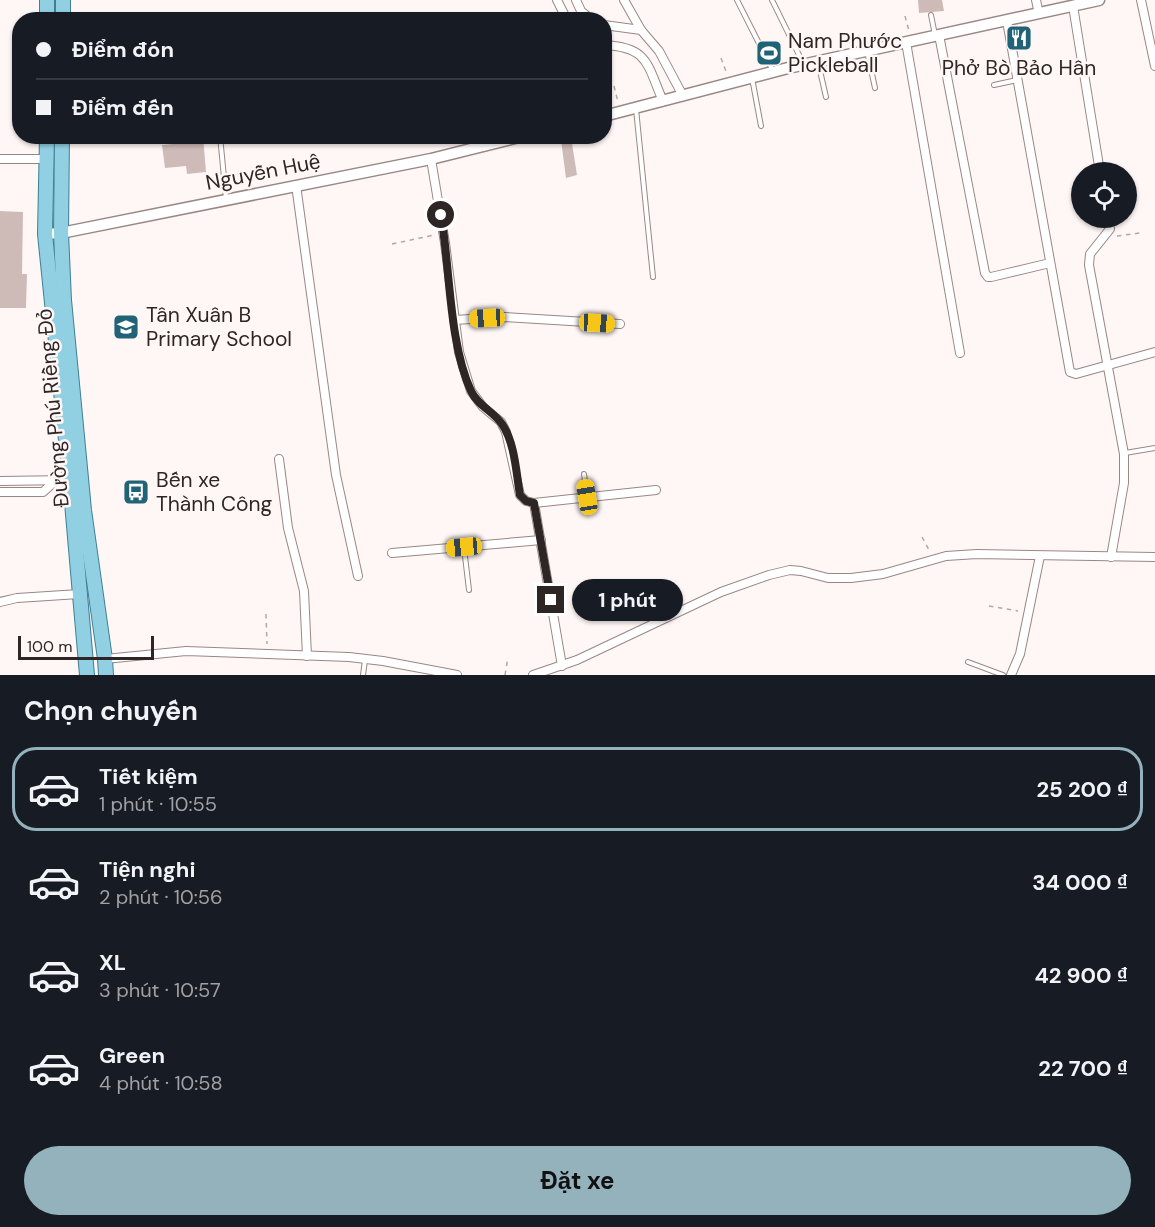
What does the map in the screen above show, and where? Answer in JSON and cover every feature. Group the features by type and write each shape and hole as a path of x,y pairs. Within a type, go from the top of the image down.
{"main road":[{"name":"Đường Phú Riềng Đỏ","path":"47,144 45,234 87,675"},
{"name":"Đường Phú Riềng Đỏ","path":"62,144 61,232 64,300 84,510 106,675"}],"street":[{"path":"624,0 641,30 659,51 683,96"},
{"path":"1036,0 1039,14"},
{"path":"612,114 774,71 1099,0"},
{"path":"1141,0 1155,66"},
{"path":"1073,6 1099,162"},
{"path":"1007,21 1070,372 1076,374 1155,352"},
{"path":"612,26 641,30"},
{"path":"937,35 985,273 991,277 1050,263"},
{"path":"908,41 960,354"},
{"path":"612,45 637,51 644,59 663,101"},
{"name":"Nguyễn Huệ","path":"45,234 431,159 476,144"},
{"path":"0,159 47,159"},
{"path":"431,159 444,233 459,352 471,391 483,407 501,422 506,432 513,455 520,495 526,501 534,503 656,490"},
{"path":"296,185 336,475 358,576"},
{"path":"1110,228 1090,254 1089,265 1124,454 1124,483 1111,557"},
{"path":"454,320 504,317 620,324"},
{"path":"279,459 288,528 304,591 307,656"},
{"path":"0,481 70,480"},
{"path":"0,492 43,492 56,481"},
{"path":"534,503 562,666"},
{"path":"392,553 541,540"},
{"path":"533,675 562,666 721,592 769,574 790,570 828,578 850,578 883,574 934,559 977,554 1155,557"},
{"path":"1011,675 1020,654 1040,555"},
{"path":"0,602 17,598 80,594"},
{"path":"105,658 186,651 267,654 365,659 457,675"}],"lane":[{"path":"737,0 774,71"},
{"path":"772,0 804,64"},
{"path":"931,15 937,35"},
{"path":"867,50 875,88"},
{"path":"818,61 826,97"},
{"path":"752,77 761,126"},
{"path":"994,85 1017,80"},
{"path":"636,108 653,277"},
{"path":"221,144 226,199"},
{"path":"1124,454 1155,448"},
{"path":"584,474 587,497"},
{"path":"464,547 469,590"},
{"path":"363,675 365,659"},
{"path":"968,662 1003,675"}],"path":[{"path":"905,16 908,41"},
{"path":"721,58 731,83"},
{"path":"614,86 621,112"},
{"path":"392,244 444,233"},
{"path":"1104,237 1140,233"},
{"path":"922,537 934,559"},
{"path":"989,606 1028,613"},
{"path":"266,614 267,654"},
{"path":"505,675 508,657"}],"building":[{"path":"918,0 942,0 944,11 919,13"},
{"path":"204,144 206,172 187,174 186,166 165,168 162,145"},
{"path":"562,144 572,144 577,175 566,178"},
{"path":"0,211 23,212 22,274 27,274 26,308 0,308"}],"place":[{"name":"Phở Bò Bảo Hân","path":"1019,38"},
{"name":"Nam Phước Pickleball","path":"769,53"},
{"name":"Tân Xuân B Primary School","path":"126,327"},
{"name":"Bến xe Thành Công","path":"136,492"}],"route":[{"path":"441,215 459,352 471,391 483,407 501,422 506,432 513,455 520,495 526,501 534,503 551,600"}]}
